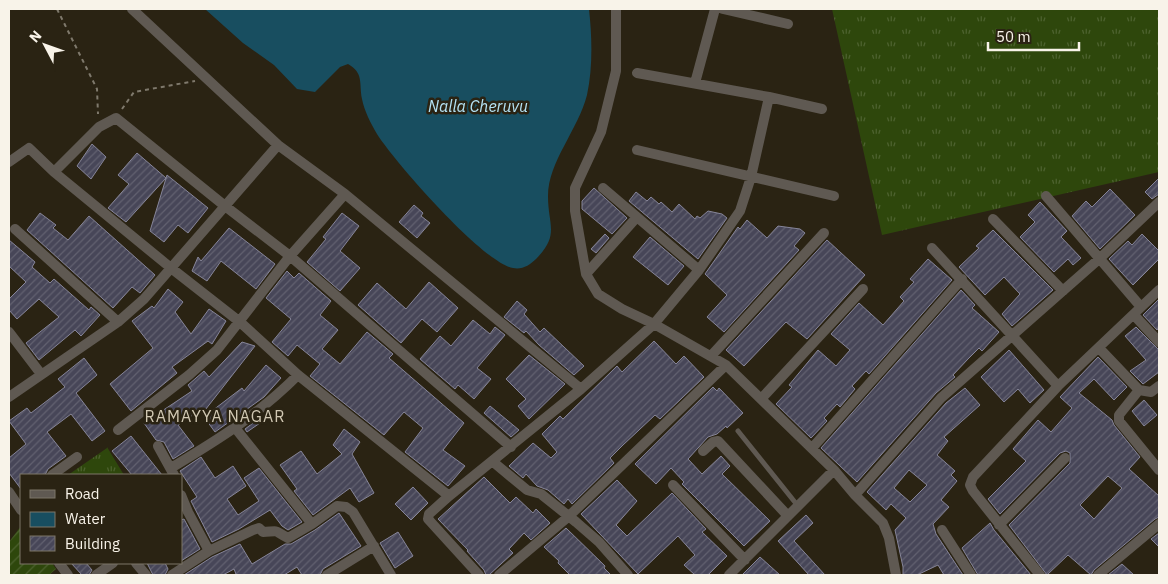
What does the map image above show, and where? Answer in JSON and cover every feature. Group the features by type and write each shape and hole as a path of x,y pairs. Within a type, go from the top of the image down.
{"street":[{"path":"132,9 278,144 345,194 581,389"},
{"path":"616,9 616,71 600,132 575,188 575,211 586,274 598,294 726,366 813,447 855,495 883,523 889,538 896,575"},
{"path":"695,83 715,9"},
{"path":"723,9 788,24"},
{"path":"637,73 769,97 822,109"},
{"path":"479,575 428,520 429,514 581,389 654,324 699,270 740,211 751,177 769,97"},
{"path":"54,172 99,127 116,118 290,256 510,447"},
{"path":"9,398 118,322 144,299 278,144"},
{"path":"9,162 29,148 54,172 240,322 298,375 449,496"},
{"path":"638,150 834,196"},
{"path":"603,188 699,270"},
{"path":"118,430 189,375 217,350 290,256 345,194"},
{"path":"1046,196 1141,307"},
{"path":"855,495 941,398 1099,259 1159,202"},
{"path":"586,274 636,216"},
{"path":"993,219 1063,290"},
{"path":"15,229 118,322"},
{"path":"711,356 824,233"},
{"path":"932,248 1058,386"},
{"path":"813,447 962,280"},
{"path":"761,399 863,289"},
{"path":"1040,575 973,491 970,485 973,477 1058,386 1159,290"},
{"path":"1134,314 1159,342"},
{"path":"9,332 41,374"},
{"path":"1099,348 1139,390 1150,392 1159,386"},
{"path":"499,575 568,517 726,366"},
{"path":"158,446 172,472 236,428 271,401 298,375"},
{"path":"1139,390 1120,415 1119,421 1159,470"},
{"path":"236,428 312,524"},
{"path":"703,451 713,442 718,441 788,516"},
{"path":"53,474 77,457"},
{"path":"999,524 1065,458"},
{"path":"492,462 527,490 541,494 599,542 628,575"},
{"path":"729,575 834,470"},
{"path":"673,486 745,560"},
{"path":"9,492 17,504"},
{"path":"182,497 209,551"},
{"path":"172,575 209,551 259,528 263,532 280,531 288,538 337,506 346,507 353,512 391,575"},
{"path":"1098,575 1159,524"},
{"path":"942,530 971,575"},
{"path":"327,575 374,546"},
{"path":"60,564 68,575"},
{"path":"96,575 112,564"},
{"path":"137,564 146,575"}],"lane":[{"path":"738,431 798,506"}],"path":[{"path":"57,9 97,89 99,127"},
{"path":"116,118 134,92 195,81"}],"green space":[{"path":"832,9 1159,9 1159,172 882,235"},
{"path":"107,448 123,474 69,474"},
{"path":"20,527 20,564 53,564 56,569 49,575 9,575 9,542"}],"water":[{"name":"Nalla Cheruvu","path":"205,9 589,9 591,52 587,95 583,108 558,158 549,183 548,206 551,229 548,243 536,259 523,268 513,268 499,262 461,231 386,147 364,108 359,75 353,67 348,64 340,67 315,92 297,89 274,65 243,43"}],"building":[{"path":"92,144 106,157 91,179 77,166"},
{"path":"137,153 166,178 126,222 108,208 129,184 118,175"},
{"path":"167,175 208,208 188,233 178,225 164,242 150,231"},
{"path":"1159,178 1159,194 1152,199 1145,192"},
{"path":"594,188 627,218 612,234 582,209 582,201"},
{"path":"1110,189 1135,215 1100,249 1072,216 1086,201 1092,207"},
{"path":"636,192 647,201 651,197 659,204 661,202 672,212 679,204 695,219 697,216 700,218 708,211 722,214 727,218 698,259 629,201"},
{"path":"1040,202 1067,231 1061,237 1081,258 1073,265 1068,259 1054,272 1020,237 1035,222 1028,215"},
{"path":"414,205 423,213 421,216 430,223 417,238 399,222"},
{"path":"40,213 56,225 53,228 68,240 89,216 155,275 140,293 132,287 113,308 27,230"},
{"path":"342,213 359,226 340,251 360,268 340,291 307,262 326,239 323,237"},
{"path":"747,220 767,238 778,226 800,229 805,233 794,246 799,250 724,332 707,317 727,295 705,274 738,227 740,229"},
{"path":"229,228 275,264 256,289 221,261 207,281 192,271 198,257 201,261"},
{"path":"993,230 1053,290 1012,326 1002,314 1020,294 1004,277 985,295 959,267 979,248 976,246"},
{"path":"605,234 609,238 596,253 591,249"},
{"path":"1142,234 1159,251 1159,259 1133,285 1109,259 1128,241 1132,245"},
{"path":"650,237 684,266 668,285 633,257"},
{"path":"9,240 35,262 32,267 50,283 54,279 89,310 91,307 100,315 81,336 75,330 39,360 26,343 59,317 39,299 17,319 9,310 9,299 26,282 9,266"},
{"path":"827,240 865,275 807,339 786,322 744,366 726,350"},
{"path":"928,259 952,280 869,374 866,371 852,386 855,389 840,407 837,404 824,418 827,421 811,438 776,404 792,387 789,385 818,350 836,366 850,350 831,334 859,303 883,325 904,301 900,297 914,282 910,279"},
{"path":"287,271 294,278 299,273 331,301 320,315 338,330 322,349 340,364 367,332 393,354 389,358 464,423 443,450 465,466 448,486 405,452 423,428 404,412 384,435 310,376 320,364 297,345 288,356 272,342 291,319 266,298"},
{"path":"429,282 458,308 437,332 422,319 401,343 358,305 377,283 406,309"},
{"path":"168,289 183,302 175,312 191,334 209,309 226,321 212,344 208,341 172,367 177,373 131,411 110,384 153,348 132,321 152,306 154,308"},
{"path":"961,290 975,305 972,308 999,332 982,351 979,348 968,359 953,375 955,377 936,393 857,482 821,448"},
{"path":"1159,299 1159,327 1157,330 1143,315"},
{"path":"517,301 527,310 524,314 540,332 544,328 584,366 574,375 539,345 526,331 524,333 504,317"},
{"path":"473,320 490,334 495,327 505,335 477,368 491,379 474,399 458,385 455,389 420,359 440,336 451,346"},
{"path":"1136,327 1159,350 1159,372 1143,384 1130,371 1146,360 1125,336"},
{"path":"654,341 676,364 684,356 704,377 660,419 655,415 623,445 610,458 614,463 572,504 568,499 564,504 548,490 537,486 526,474 523,478 509,466 533,443 551,458 557,452 542,434 560,416 563,419 617,366 622,372"},
{"path":"242,342 255,346 202,414 199,411 178,425 194,446 173,459 164,442 156,440 144,423 192,391 188,385 204,371 209,377"},
{"path":"1009,350 1044,390 1030,403 1018,389 1004,402 981,377"},
{"path":"529,355 565,384 529,419 518,406 526,399 506,379"},
{"path":"1098,357 1127,387 1114,400 1094,379 1079,393 1112,420 1140,457 1129,469 1159,496 1159,517 1094,570 1091,575 1068,555 1047,575 1009,525 1070,463 1070,453 1066,451 1060,453 1000,514 988,499 1026,461 1013,449 1038,420 1051,432 1072,408 1060,397","holes":["1108,476 1122,488 1094,519 1080,505"]},
{"path":"84,358 97,375 76,393 105,431 92,441 71,414 47,432 66,456 48,469 46,474 20,474 20,488 9,473 9,458 26,444 9,421 27,408 31,413 65,387 58,379"},
{"path":"266,365 281,378 264,397 215,432 204,417 242,388 244,391"},
{"path":"713,387 717,391 719,388 743,413 727,428 726,426 717,434 708,437 688,459 702,474 721,456 730,466 722,474 770,521 744,546 682,484 684,482 671,468 656,484 635,464"},
{"path":"965,388 980,405 944,437 948,441 937,455 955,471 951,475 957,481 941,500 949,507 933,524 936,534 963,575 944,575 938,565 917,575 903,575 895,530 906,518 891,504 886,510 867,492 946,403","holes":["909,470 927,485 910,502 894,488"]},
{"path":"1144,400 1157,415 1144,426 1132,411"},
{"path":"490,406 519,430 511,437 484,413"},
{"path":"257,420 260,423 247,432 245,429"},
{"path":"344,429 360,442 352,454 374,493 359,502 350,488 313,515 294,491 297,489 280,465 301,451 317,474 342,454 333,445"},
{"path":"131,436 161,474 131,474 112,451"},
{"path":"201,457 215,478 233,466 246,486 227,499 238,515 259,501 244,478 259,468 302,522 288,530 282,526 270,510 239,529 212,542 191,501 197,497 180,471"},
{"path":"484,477 510,503 516,497 533,513 536,509 550,523 531,540 524,533 509,549 513,553 489,575 486,575 468,550 438,519"},
{"path":"617,480 637,501 616,525 627,536 672,493 706,529 702,532 727,556 708,575 695,575 684,565 695,555 678,536 638,574 581,514"},
{"path":"413,487 428,503 411,520 395,504"},
{"path":"339,513 361,546 323,569 320,575 302,575 297,567 284,575 233,575 236,574 234,569 223,575 184,575 212,557 240,544 252,564 285,544 291,544 315,530"},
{"path":"806,515 813,523 794,541 825,575 809,575 778,541"},
{"path":"184,519 200,549 182,560 182,520"},
{"path":"990,523 1031,575 978,575 962,548"},
{"path":"566,528 605,566 604,568 611,575 570,575 558,563 559,561 544,547"},
{"path":"398,532 413,556 395,568 380,543"},
{"path":"1159,533 1159,547 1151,539"},
{"path":"760,557 780,575 742,575"},
{"path":"72,564 87,564 92,570 89,575 82,575"},
{"path":"148,564 166,564 168,569 165,575 153,575"},
{"path":"1122,564 1134,575 1108,575"}],"district":[{"name":"RAMAYYA NAGAR","path":"215,416"}]}
